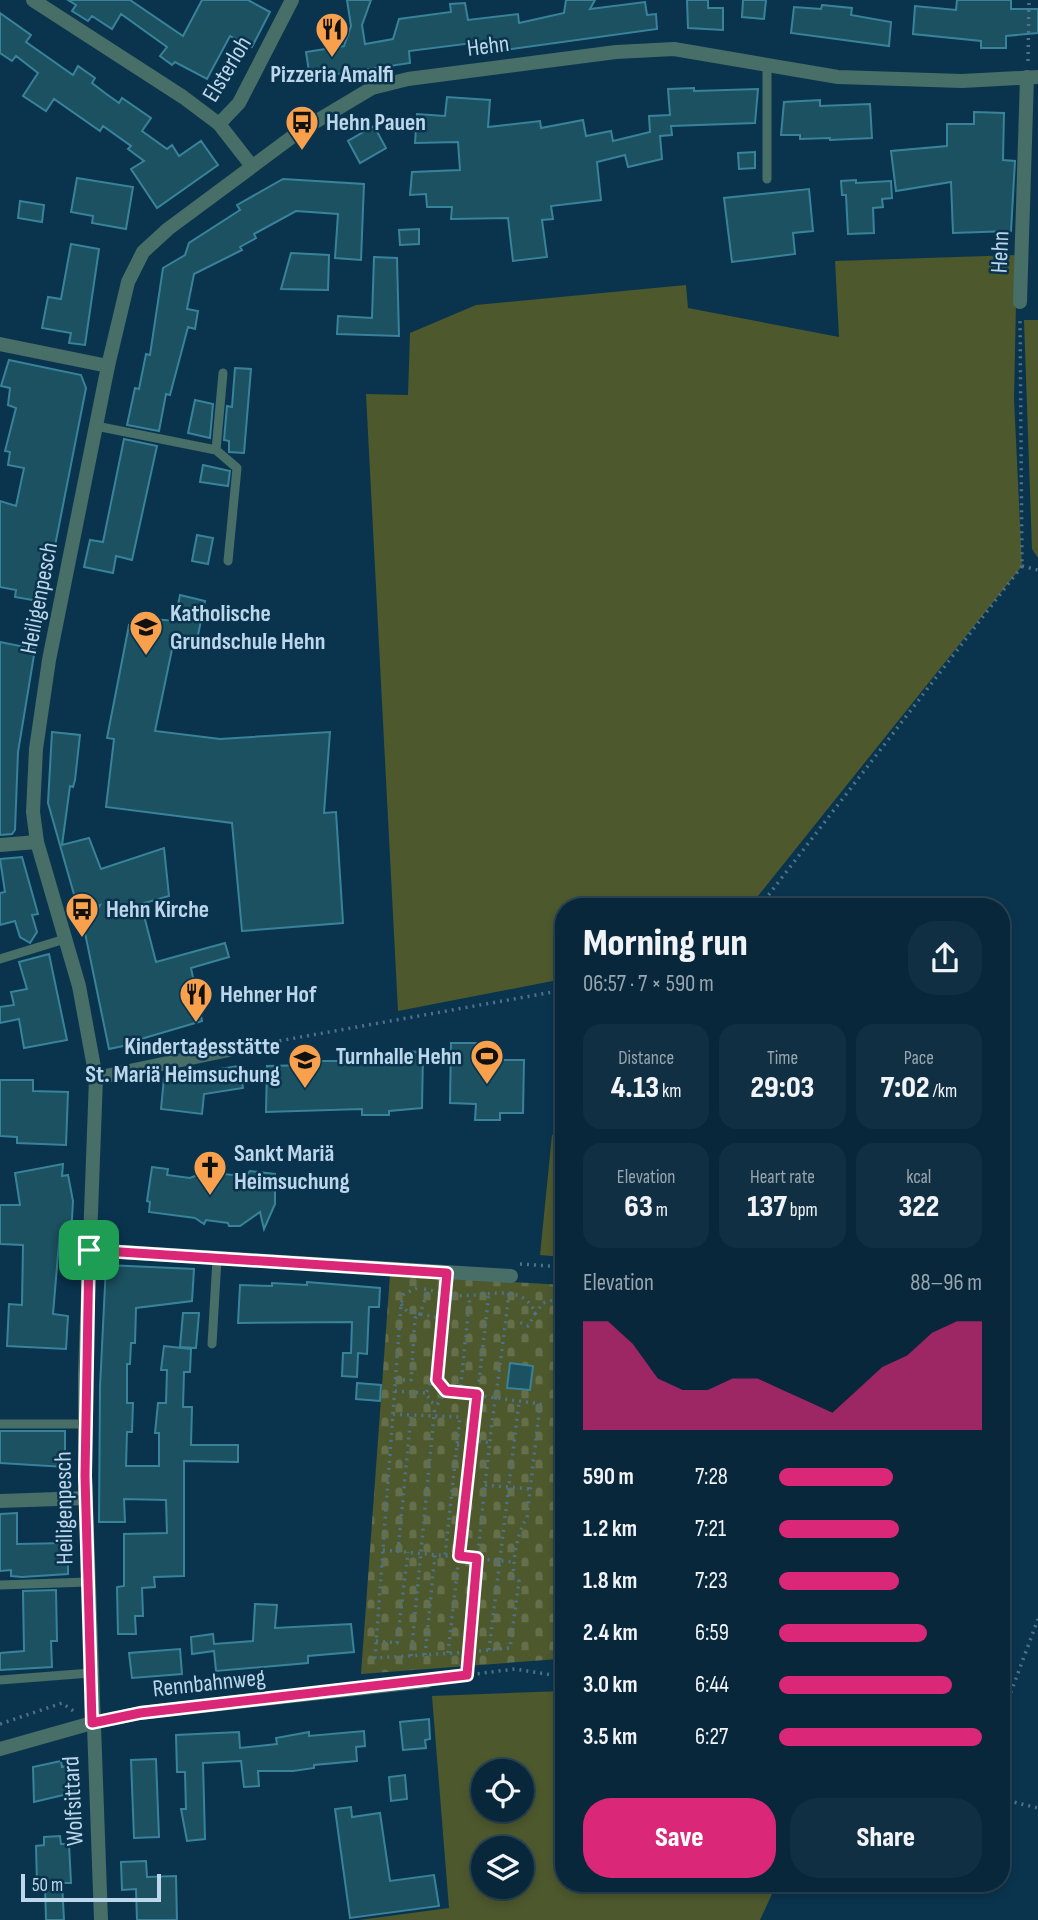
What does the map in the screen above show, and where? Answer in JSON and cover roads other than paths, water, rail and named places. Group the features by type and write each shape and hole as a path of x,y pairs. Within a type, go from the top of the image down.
{"street":[{"path":"33,0 183,97 219,124 251,165"},
{"name":"Elsterloh","path":"219,124 239,103 292,0"},
{"name":"Hehn","path":"251,165 345,102 372,88 408,79 616,52 674,49 838,77 893,81 1033,77 1020,302"},
{"name":"Heiligenpesch","path":"92,1723 85,1424 96,1078 79,986 37,842 33,812 36,749 49,660 108,366 128,282 143,252 251,165"},
{"path":"0,344 108,366"},
{"path":"0,845 37,842"},
{"path":"96,1078 229,1050"},
{"path":"89,1250 512,1276"},
{"path":"0,1501 86,1498"},
{"name":"Rennbahnweg","path":"0,1749 92,1723 140,1713 427,1681"},
{"name":"Wolfsittard","path":"92,1723 101,1920"}],"lane":[{"path":"767,64 767,178"},
{"path":"216,450 223,373"},
{"path":"96,425 216,450 237,468 228,561"},
{"path":"0,959 65,939"},
{"path":"212,1344 216,1259"},
{"path":"0,1424 85,1424"},
{"path":"0,1585 88,1582"},
{"path":"0,1680 91,1673"}],"place":[{"name":"Pizzeria Amalfi","path":"332,59"},
{"name":"Hehn Pauen","path":"302,152"},
{"name":"Katholische Grundschule Hehn","path":"146,657"},
{"name":"Hehn Kirche","path":"82,939"},
{"name":"Hehner Hof","path":"196,1024"},
{"name":"Turnhalle Hehn","path":"487,1086"},
{"name":"Kindertagesstätte St. Mariä Heimsuchung","path":"305,1090"},
{"name":"Sankt Mariä Heimsuchung","path":"210,1197"}]}
